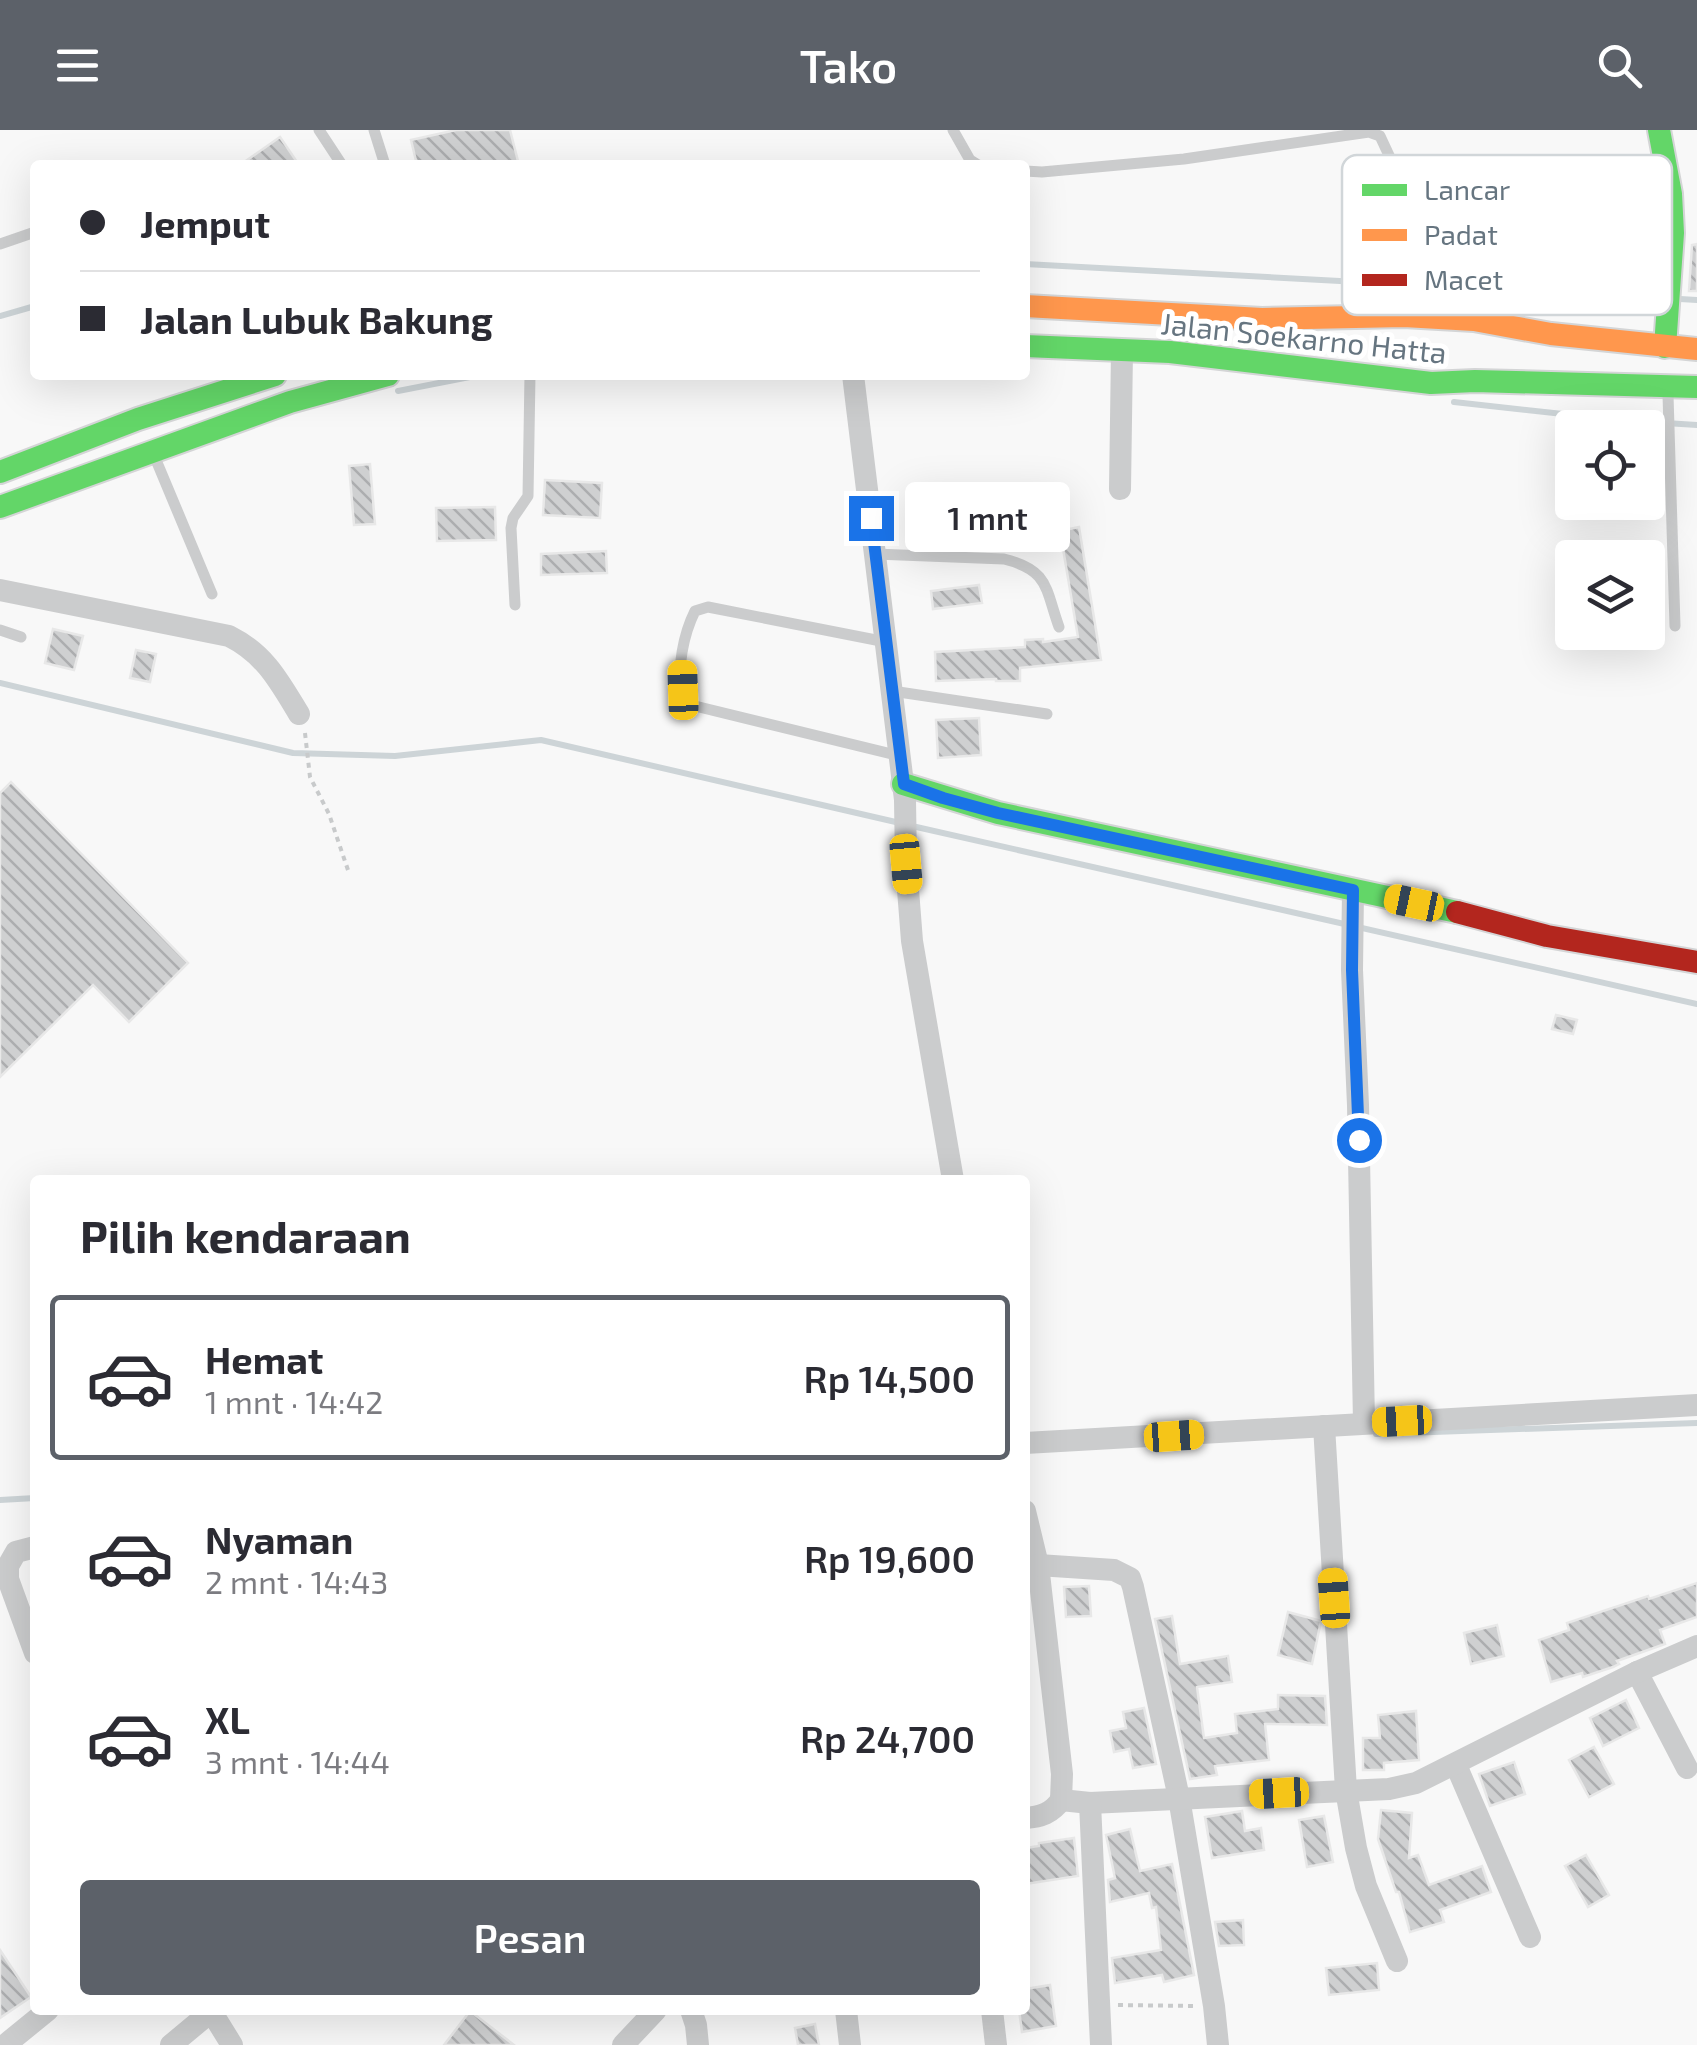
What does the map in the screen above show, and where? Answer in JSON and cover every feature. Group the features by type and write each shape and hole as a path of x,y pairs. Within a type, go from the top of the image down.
{"main road":[{"path":"1659,130 1664,155"},
{"path":"1672,214 1672,249"},
{"name":"Jalan Soekarno Hatta","path":"1030,306 1262,319 1413,315"},
{"name":"Jalan Soekarno Hatta","path":"1495,315 1551,334 1697,350"},
{"path":"1664,348 1667,315"},
{"name":"Jalan Soekarno Hatta","path":"1030,346 1170,352 1431,383 1697,388"},
{"path":"0,472 260,380"},
{"path":"0,507 156,459 290,402 370,380"},
{"path":"904,792 943,798 1354,897 1474,916 1548,936 1697,962"}],"street":[{"path":"1672,194 1697,191"},
{"path":"1120,490 1122,351"},
{"path":"854,380 904,792 912,941 952,1175"},
{"path":"0,590 229,636 248,646 275,674 302,723"},
{"path":"1354,897 1352,951 1364,1423"},
{"path":"1030,1443 1697,1406"},
{"path":"1324,1429 1346,1790 1366,1886 1397,1961"},
{"path":"1030,1531 1038,1565 1062,1774 1061,1800 1054,1810 1030,1817"},
{"path":"30,1548 16,1552 8,1566 8,1579 30,1639"},
{"path":"1038,1565 1114,1570 1130,1578 1179,1798 1218,2045"},
{"path":"1061,1800 1090,1803 1389,1789 1416,1783 1697,1646"},
{"path":"1637,1672 1687,1768"},
{"path":"1456,1764 1530,1937"},
{"path":"1090,1803 1101,2045"},
{"path":"5,2045 42,2015"},
{"path":"171,2045 207,2015"},
{"path":"214,2015 232,2045"},
{"path":"623,2045 651,2015"},
{"path":"693,2015 698,2045"},
{"path":"847,2015 850,2045"},
{"path":"993,2015 996,2045"}],"lane":[{"path":"318,130 339,160"},
{"path":"374,130 383,160"},
{"path":"953,130 970,160"},
{"path":"1030,171 1184,158 1369,132 1380,136 1388,155"},
{"path":"0,244 30,234"},
{"path":"515,605 511,528 512,518 528,496 530,380"},
{"path":"1666,386 1675,626"},
{"path":"156,459 212,594"},
{"path":"875,554 1004,559 1020,563 1041,576 1060,627"},
{"path":"886,642 708,607 695,611 686,628 683,690 695,706 900,756"},
{"path":"0,630 21,637"},
{"path":"892,691 1047,714"}],"path":[{"path":"302,723 310,777 329,814 349,873"},
{"path":"1098,2004 1214,2006"}],"building":[{"path":"456,130 510,130 518,160 416,160 411,140"},
{"path":"280,137 296,160 247,160"},
{"path":"1697,244 1697,291 1689,291 1692,245"},
{"path":"370,464 375,524 354,525 349,466"},
{"path":"545,480 602,483 600,518 543,515"},
{"path":"495,507 496,540 437,541 436,508"},
{"path":"1016,508 1016,536 951,536 951,509"},
{"path":"1079,527 1101,660 1020,668 1020,681 936,681 935,652 1025,647 1025,640 1043,642 1078,637 1060,531"},
{"path":"606,551 607,573 541,575 541,554"},
{"path":"979,585 982,603 933,609 931,591"},
{"path":"53,629 83,636 74,670 45,663"},
{"path":"136,650 156,654 150,682 130,678"},
{"path":"979,718 981,755 938,758 936,720"},
{"path":"11,782 188,963 129,1022 93,985 0,1077 0,793"},
{"path":"1556,1015 1577,1020 1573,1034 1552,1029"},
{"path":"1697,1583 1697,1617 1660,1630 1665,1644 1583,1677 1582,1673 1551,1682 1539,1640 1569,1630 1567,1623"},
{"path":"1089,1586 1091,1616 1066,1617 1064,1587"},
{"path":"1288,1612 1321,1621 1312,1664 1278,1655"},
{"path":"1172,1616 1180,1664 1228,1656 1232,1682 1197,1687 1204,1738 1237,1733 1235,1714 1278,1709 1278,1695 1325,1696 1327,1725 1265,1724 1269,1760 1215,1766 1217,1775 1190,1779 1155,1619"},
{"path":"1497,1625 1504,1656 1471,1664 1464,1633"},
{"path":"1626,1700 1639,1728 1603,1746 1590,1718"},
{"path":"1144,1708 1156,1764 1133,1768 1129,1749 1114,1752 1110,1731 1126,1728 1123,1712"},
{"path":"1416,1711 1419,1760 1384,1763 1384,1770 1363,1770 1363,1738 1380,1738 1378,1715"},
{"path":"1594,1747 1614,1784 1589,1797 1569,1760"},
{"path":"1514,1762 1525,1794 1490,1806 1479,1774"},
{"path":"1381,1810 1412,1813 1409,1858 1418,1855 1429,1885 1482,1866 1491,1892 1440,1910 1444,1922 1410,1932 1378,1839"},
{"path":"1242,1811 1245,1831 1261,1828 1264,1850 1212,1858 1205,1817"},
{"path":"1324,1816 1333,1862 1307,1867 1299,1820"},
{"path":"1130,1829 1140,1871 1172,1864 1194,1975 1164,1982 1162,1975 1115,1983 1112,1958 1161,1950 1156,1907 1152,1908 1149,1893 1110,1902 1108,1880 1115,1878 1106,1835"},
{"path":"1074,1838 1078,1876 1030,1883 1030,1847"},
{"path":"1586,1855 1609,1895 1588,1907 1565,1866"},
{"path":"1243,1920 1244,1945 1219,1946 1215,1922"},
{"path":"0,1950 30,1998 0,2018"},
{"path":"1377,1963 1379,1990 1329,1995 1326,1968"},
{"path":"1050,1985 1056,2026 1022,2032 1020,2015 1030,2015 1030,1988"},
{"path":"467,2015 475,2015 514,2045 444,2045"},
{"path":"815,2024 819,2045 798,2045 795,2028"}],"waterway":[{"path":"1030,264 1342,281"},
{"path":"1680,299 1697,300"},
{"path":"0,316 30,307"},
{"path":"398,391 454,380"},
{"path":"1454,402 1697,425"},
{"path":"0,683 293,753 395,756 541,740 900,823"},
{"path":"912,826 1697,1004"},
{"path":"1376,1434 1697,1423"},
{"path":"0,1500 30,1498"}],"traffic: fast":[{"path":"1659,130 1664,155"},
{"path":"1672,214 1672,247"},
{"path":"1665,347 1667,315"},
{"path":"1030,346 1170,352 1431,383 1697,387"},
{"path":"0,472 138,419 259,380"},
{"path":"0,507 290,402 370,380"},
{"path":"903,784 998,813 1457,912"}],"traffic: slow":[{"path":"1030,306 1262,319 1404,316 1474,320 1551,334 1697,349"}],"traffic: jam":[{"path":"1457,912 1547,936 1697,962"}],"route":[{"path":"871,518 904,784 998,813 1353,890 1359,1140"}]}
